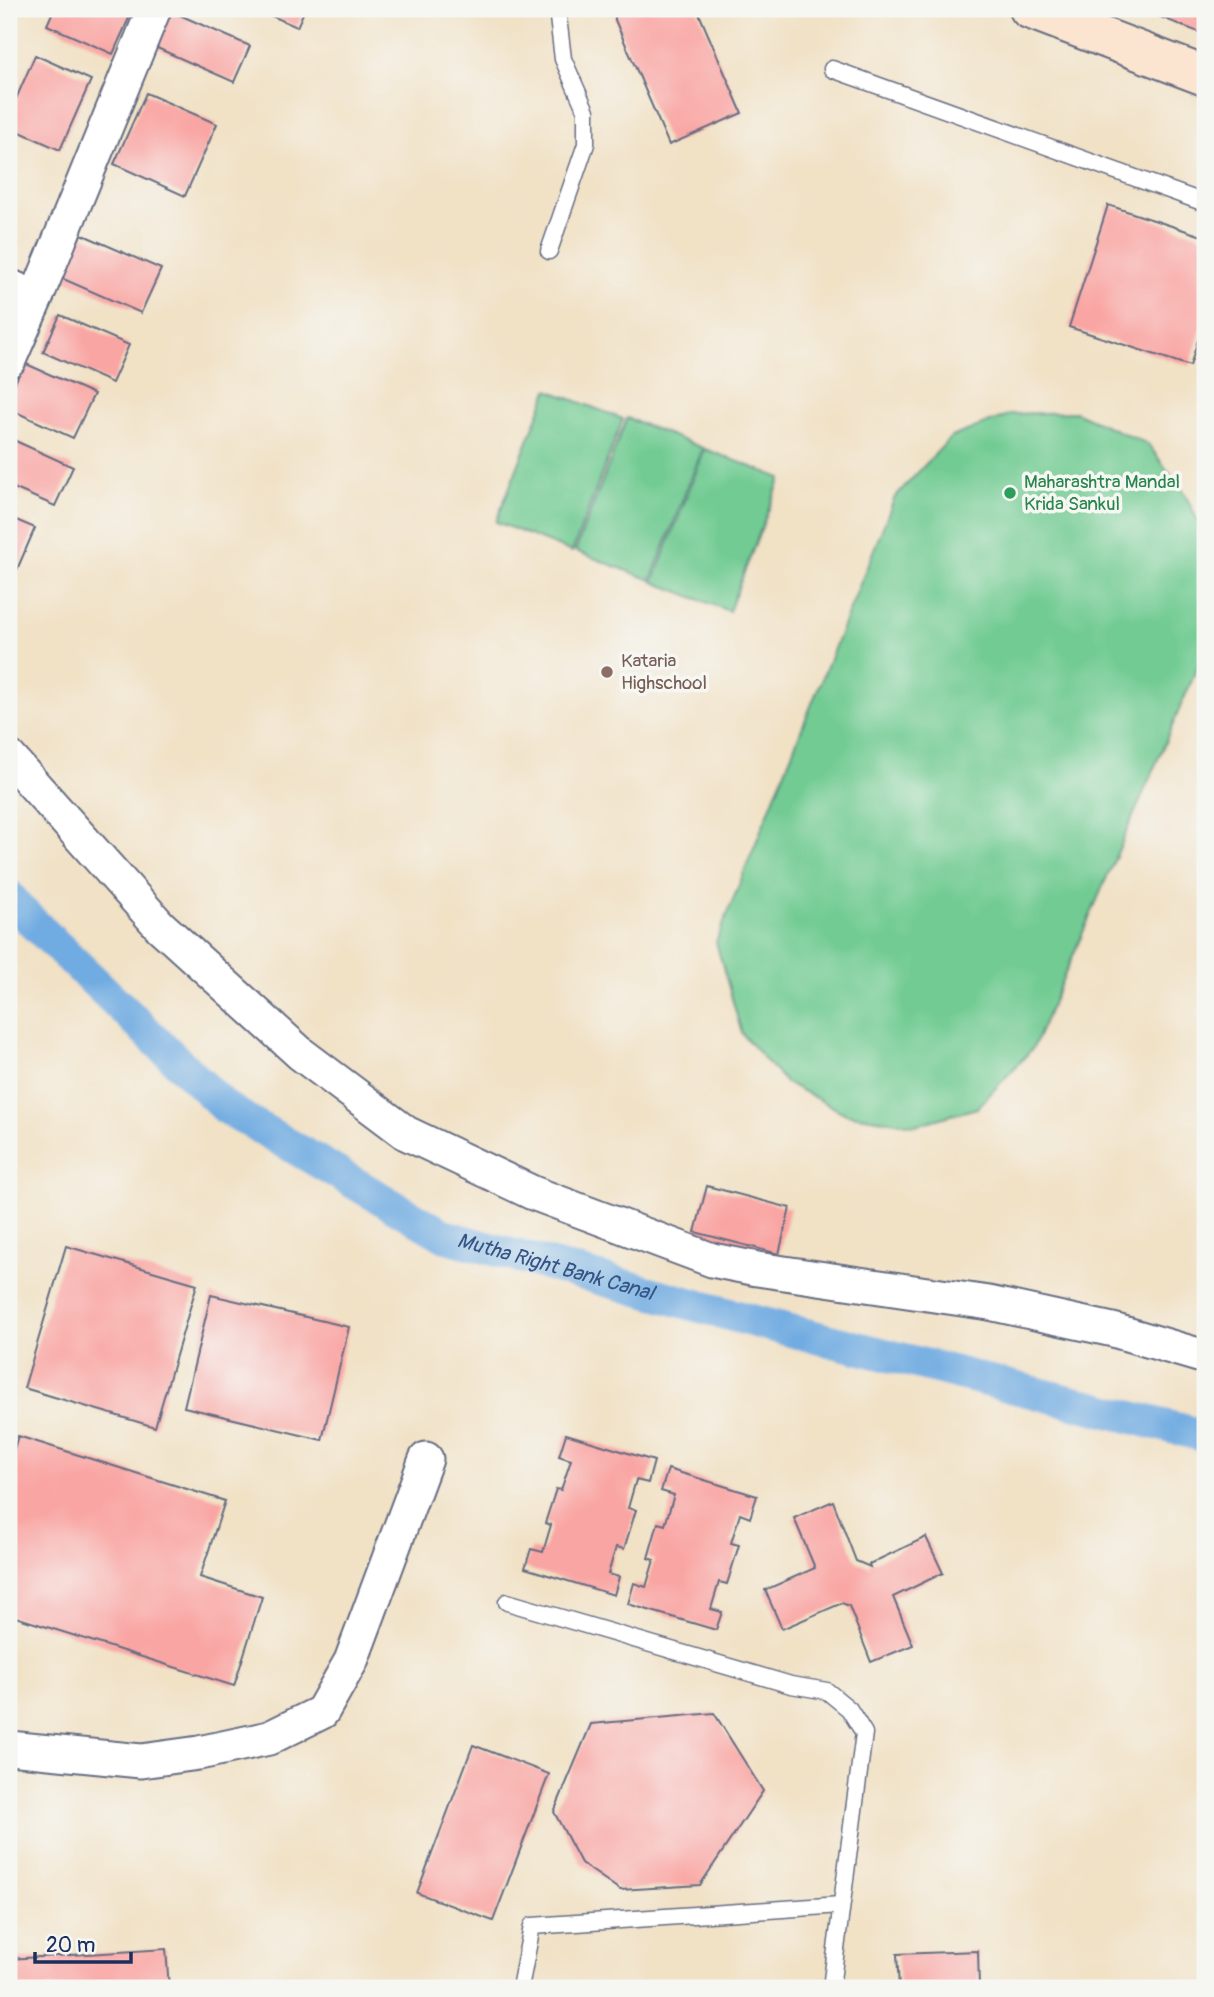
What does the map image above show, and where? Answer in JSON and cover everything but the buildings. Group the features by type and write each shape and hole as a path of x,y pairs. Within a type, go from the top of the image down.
{"main road":[{"path":"1029,9 1092,26 1205,76"}],"street":[{"path":"9,360 23,292 154,9"},
{"path":"9,757 160,926 301,1054 406,1133 533,1193 712,1260 989,1303 1113,1331 1205,1357"},
{"path":"9,1748 141,1761 199,1753 270,1738 323,1712 351,1661 426,1459"}],"lane":[{"path":"549,251 586,144 586,111 563,59 557,9"},
{"path":"832,69 1205,203"},
{"path":"507,1602 792,1685 827,1691 849,1709 864,1733 831,1988"},
{"path":"520,1988 532,1926 841,1905"}],"green space":[{"path":"548,390 623,419 572,552 496,522"},
{"path":"1075,412 1148,444 1185,494 1205,536 1205,650 1033,1048 977,1108 915,1125 846,1114 785,1082 742,1034 716,942 895,497 951,437 1011,414"},
{"path":"627,418 703,448 651,580 575,551"},
{"path":"705,449 781,478 729,611 653,582"}],"waterway":[{"name":"Mutha Right Bank Canal","path":"9,896 20,910 226,1108 445,1236 753,1321 1205,1436"}],"place":[{"name":"Maharashtra Mandal Krida Sankul","path":"1010,493"},
{"name":"Kataria Highschool","path":"607,672"}]}
